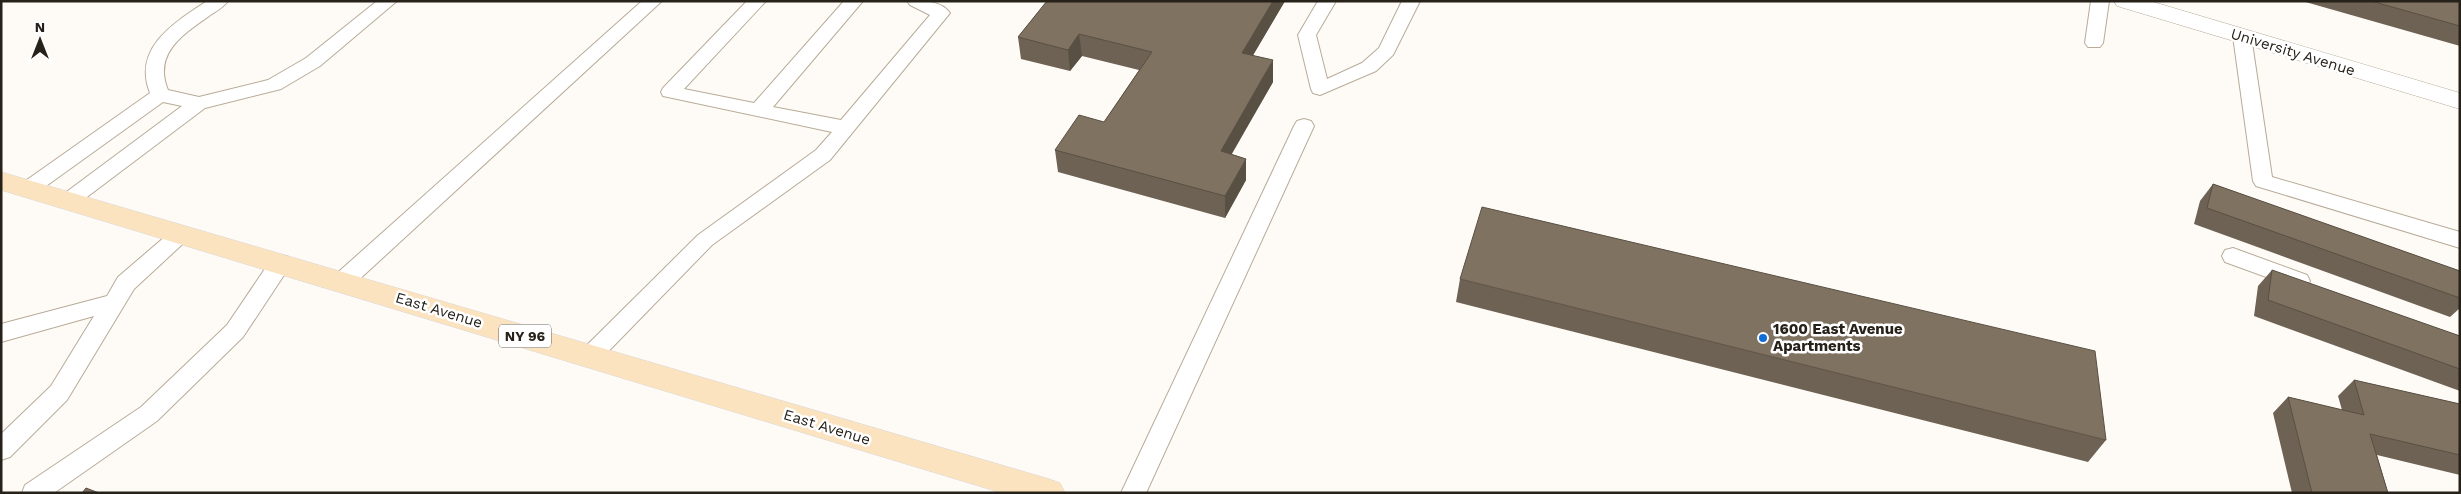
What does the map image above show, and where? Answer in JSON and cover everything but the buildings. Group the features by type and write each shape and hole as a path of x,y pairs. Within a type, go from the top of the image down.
{"main road":[{"name":"University Avenue","path":"2126,1 2460,101"},
{"name":"East Avenue","path":"15,185 343,281 1049,493"}],"lane":[{"path":"160,95 154,82 154,64 165,43 195,17 218,1"},
{"path":"68,201 199,103 274,85 313,62 388,1"},
{"path":"343,281 653,1"},
{"path":"757,1 670,92 846,128"},
{"path":"759,110 854,1"},
{"path":"591,355 706,240 822,155 941,13 916,1"},
{"path":"1326,1 1307,35 1320,89 1369,67 1387,52 1411,1"},
{"path":"2094,43 2100,1"},
{"path":"2242,36 2263,181 2460,240"},
{"path":"15,185 160,95 199,103"},
{"path":"1133,493 1304,126"},
{"path":"1,450 11,432 59,393 126,283 181,234"},
{"path":"2233,256 2317,287"},
{"path":"34,493 148,414 235,331 281,263"},
{"path":"1,333 116,302"}],"place":[{"name":"1600 East Avenue Apartments","path":"1763,338"}]}
